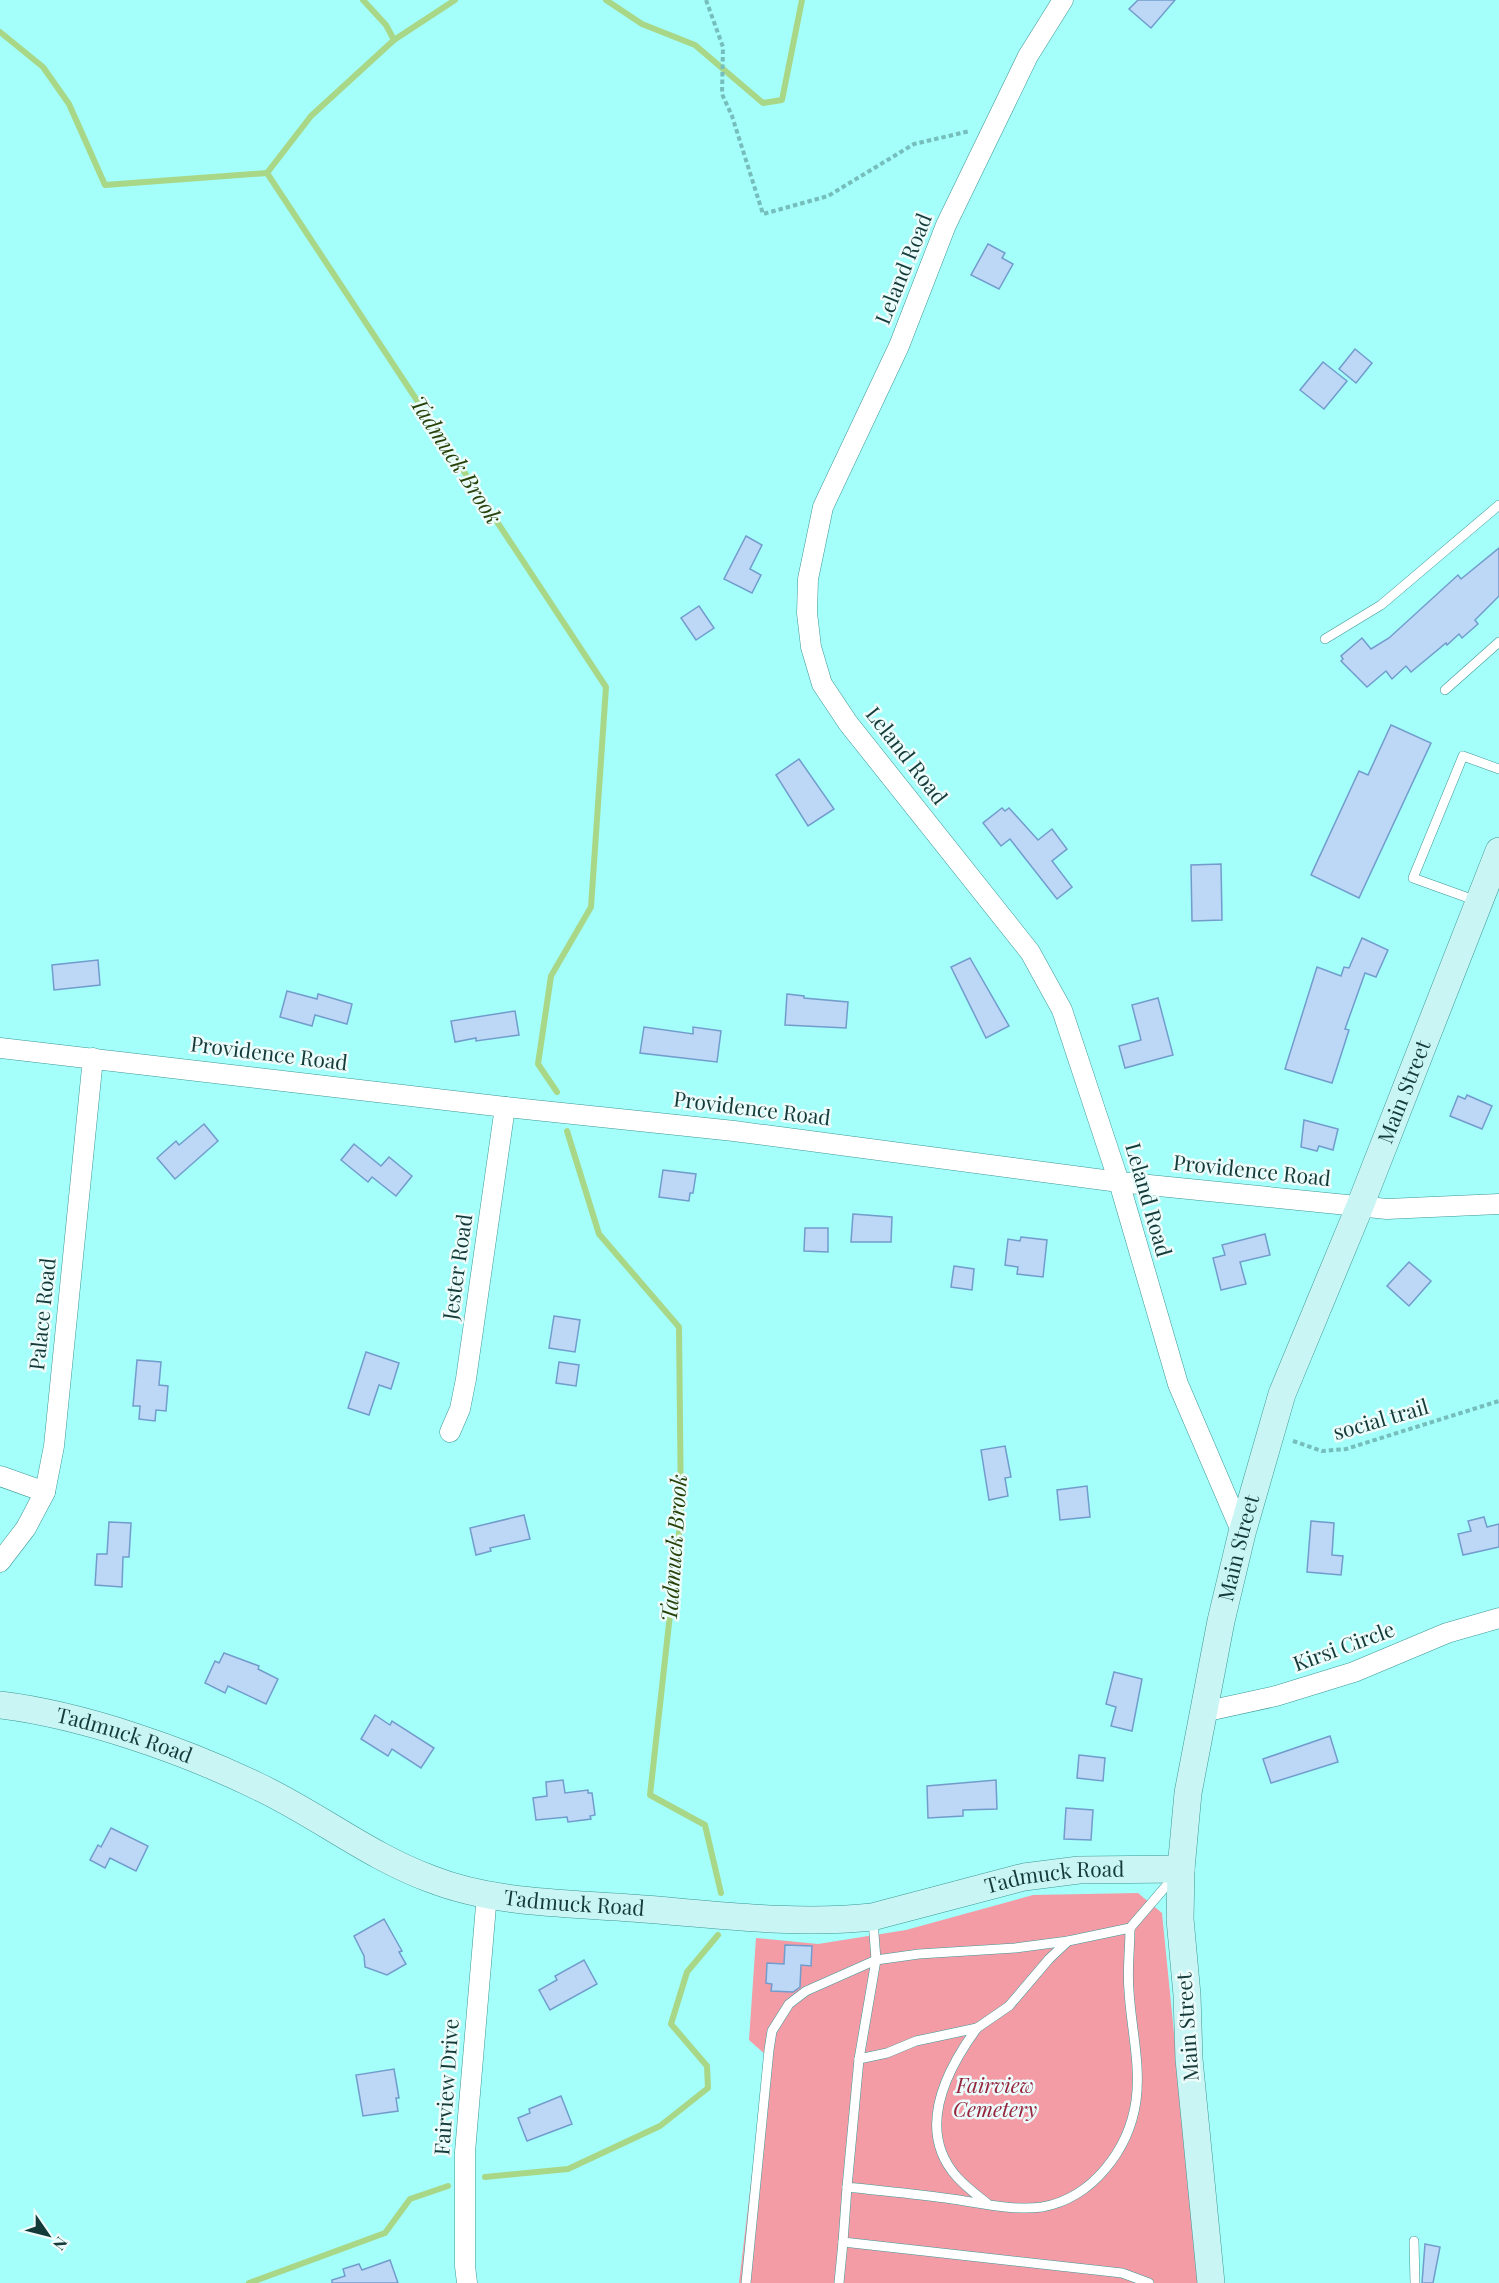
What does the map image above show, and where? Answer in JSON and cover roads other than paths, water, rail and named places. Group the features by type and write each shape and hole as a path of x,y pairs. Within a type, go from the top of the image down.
{"main road":[{"name":"Main Street","path":"1211,2283 1189,2059 1187,1995 1180,1919 1180,1869 1188,1793 1203,1712 1242,1533 1282,1394 1360,1206 1499,851"},
{"name":"Tadmuck Road","path":"0,1705 84,1723 174,1751 257,1786 375,1854 432,1880 487,1894 815,1921 872,1917 1024,1877 1079,1870 1180,1869"}],"street":[{"name":"Leland Road","path":"1063,0 1028,56 946,225 899,346 823,507 808,579 807,613 811,647 822,684 848,723 1030,952 1062,1010 1119,1182 1178,1384 1242,1533"},
{"name":"Providence Road","path":"0,1048 505,1107 734,1131 1119,1182 1387,1209 1499,1204"},
{"name":"Palace Road","path":"0,1562 26,1528 45,1492 54,1446 93,1058"},
{"name":"Jester Road","path":"450,1432 460,1409 466,1379 505,1107"},
{"path":"0,1476 45,1492"},
{"name":"Kirsi Circle","path":"1203,1712 1276,1696 1354,1672 1447,1633 1499,1618"},
{"name":"Fairview Drive","path":"467,2283 465,2152 487,1894"}],"lane":[{"path":"1324,639 1381,605 1499,505"},
{"path":"1445,690 1499,642"},
{"path":"1480,902 1413,878 1463,756 1499,769"},
{"path":"746,2283 772,2031 789,2004 806,1991 876,1960 1068,1941 1130,1928 1154,1903 1180,1869"},
{"path":"839,2283 859,2059 876,1960 872,1917"},
{"path":"847,2187 1020,2208 1043,2206 1072,2197 1092,2183 1128,2135 1136,2100 1136,2058 1128,1989 1130,1928"},
{"path":"988,2204 955,2175 942,2152 936,2126 938,2103 956,2057 977,2028 1009,2006 1049,1959 1068,1941"},
{"path":"859,2059 887,2053 916,2041 977,2028"},
{"path":"1414,2241 1415,2283"},
{"path":"843,2242 1122,2273 1149,2283"}],"waterway":[{"path":"267,173 311,116 394,40 386,25 363,0"},
{"path":"394,40 455,0"},
{"path":"606,0 642,24 695,45 763,103 782,100 802,0"},
{"name":"Tadmuck Brook","path":"0,32 43,67 69,104 105,185 267,173 606,687 591,907 551,976 538,1064 557,1092"},
{"name":"Tadmuck Brook","path":"567,1131 599,1234 679,1327 681,1515 650,1795 705,1825 721,1893"},
{"name":"Tadmuck Brook","path":"485,2177 568,2169 660,2126 708,2088 707,2066 671,2024 687,1972 718,1935"},
{"name":"Tadmuck Brook","path":"249,2283 385,2233 410,2199 448,2186"}],"park label":[{"name":"Fairview Cemetery","path":"995,2098"}]}
